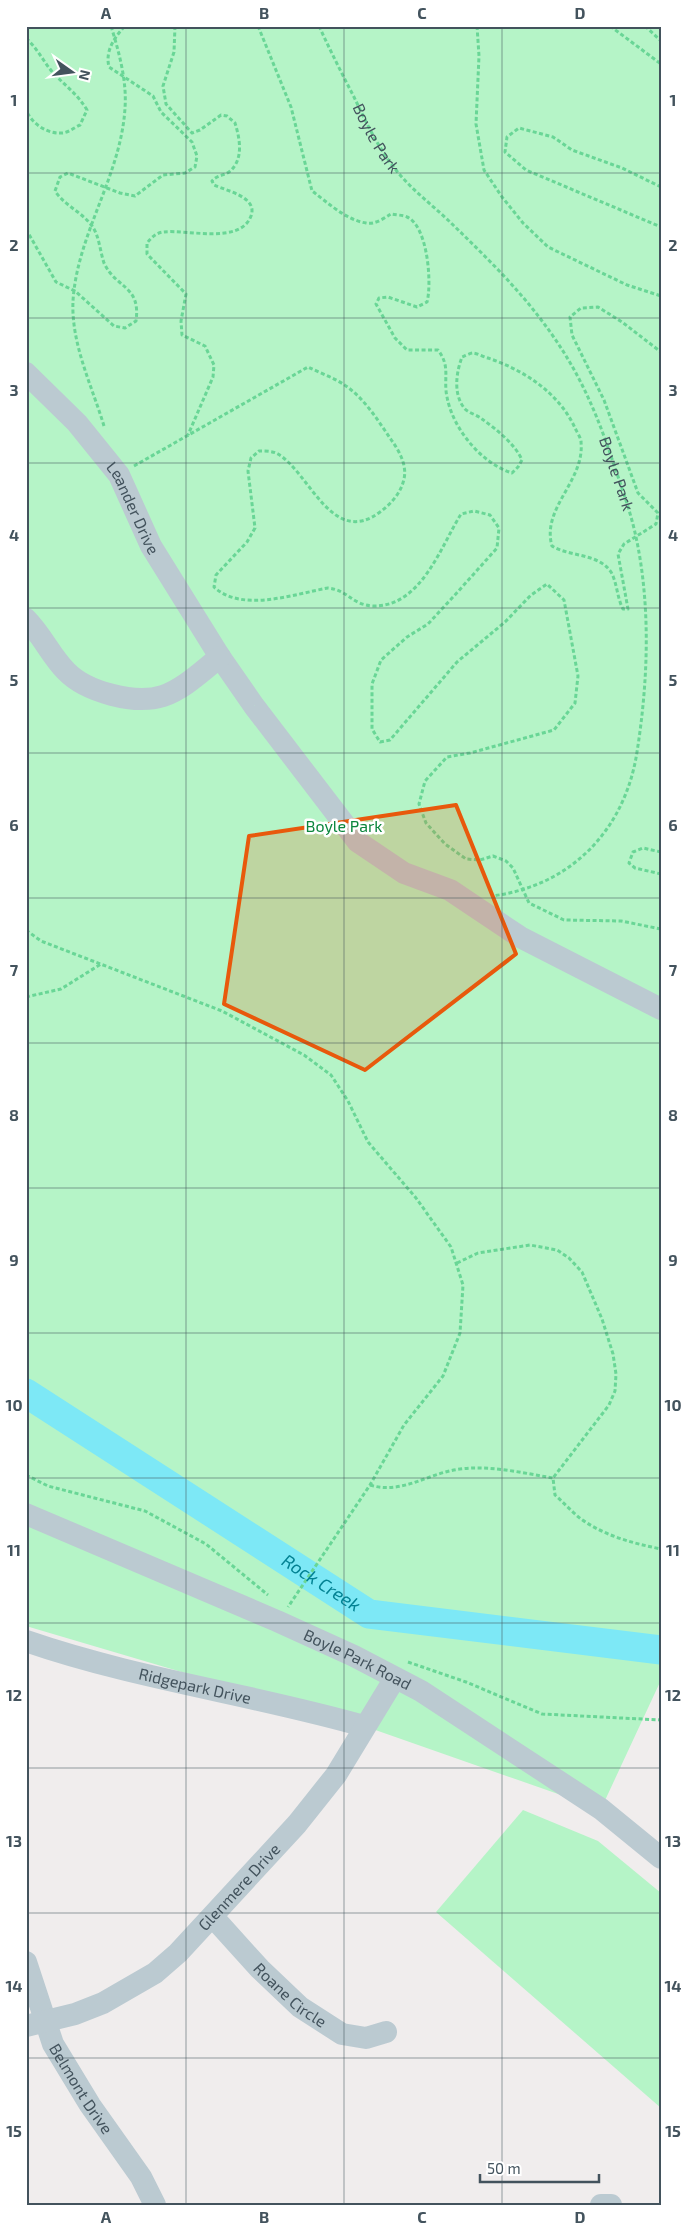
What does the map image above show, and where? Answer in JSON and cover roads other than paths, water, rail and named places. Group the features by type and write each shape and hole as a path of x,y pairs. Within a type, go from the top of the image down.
{"street":[{"name":"Leander Drive","path":"26,373 77,423 119,475 151,546 220,657"},
{"path":"26,619 37,630 67,673 107,695 124,699 162,696 183,685 220,657 254,706 358,842 404,873 450,890 520,937 661,1009"},
{"name":"Boyle Park Road","path":"26,1514 277,1621 354,1656 399,1669 421,1691 530,1760 601,1809 661,1858"},
{"name":"Ridgepark Drive","path":"26,1640 88,1661 304,1709 364,1726"},
{"name":"Glenmere Drive","path":"36,2024 103,2004 130,1990 178,1953 213,1918 297,1824 331,1782 349,1756 364,1726 399,1669"},
{"name":"Roane Circle","path":"213,1918 260,1970 300,2007 342,2034 366,2038 386,2032"},
{"name":"Belmont Drive","path":"26,1962 36,2024 47,2030 53,2044 90,2105 141,2177 155,2205"},
{"path":"601,2205 611,2205"}],"waterway":[{"name":"Rock Creek","path":"26,1393 369,1614 661,1650"}],"park label":[{"name":"Boyle Park","path":"344,826"}]}
